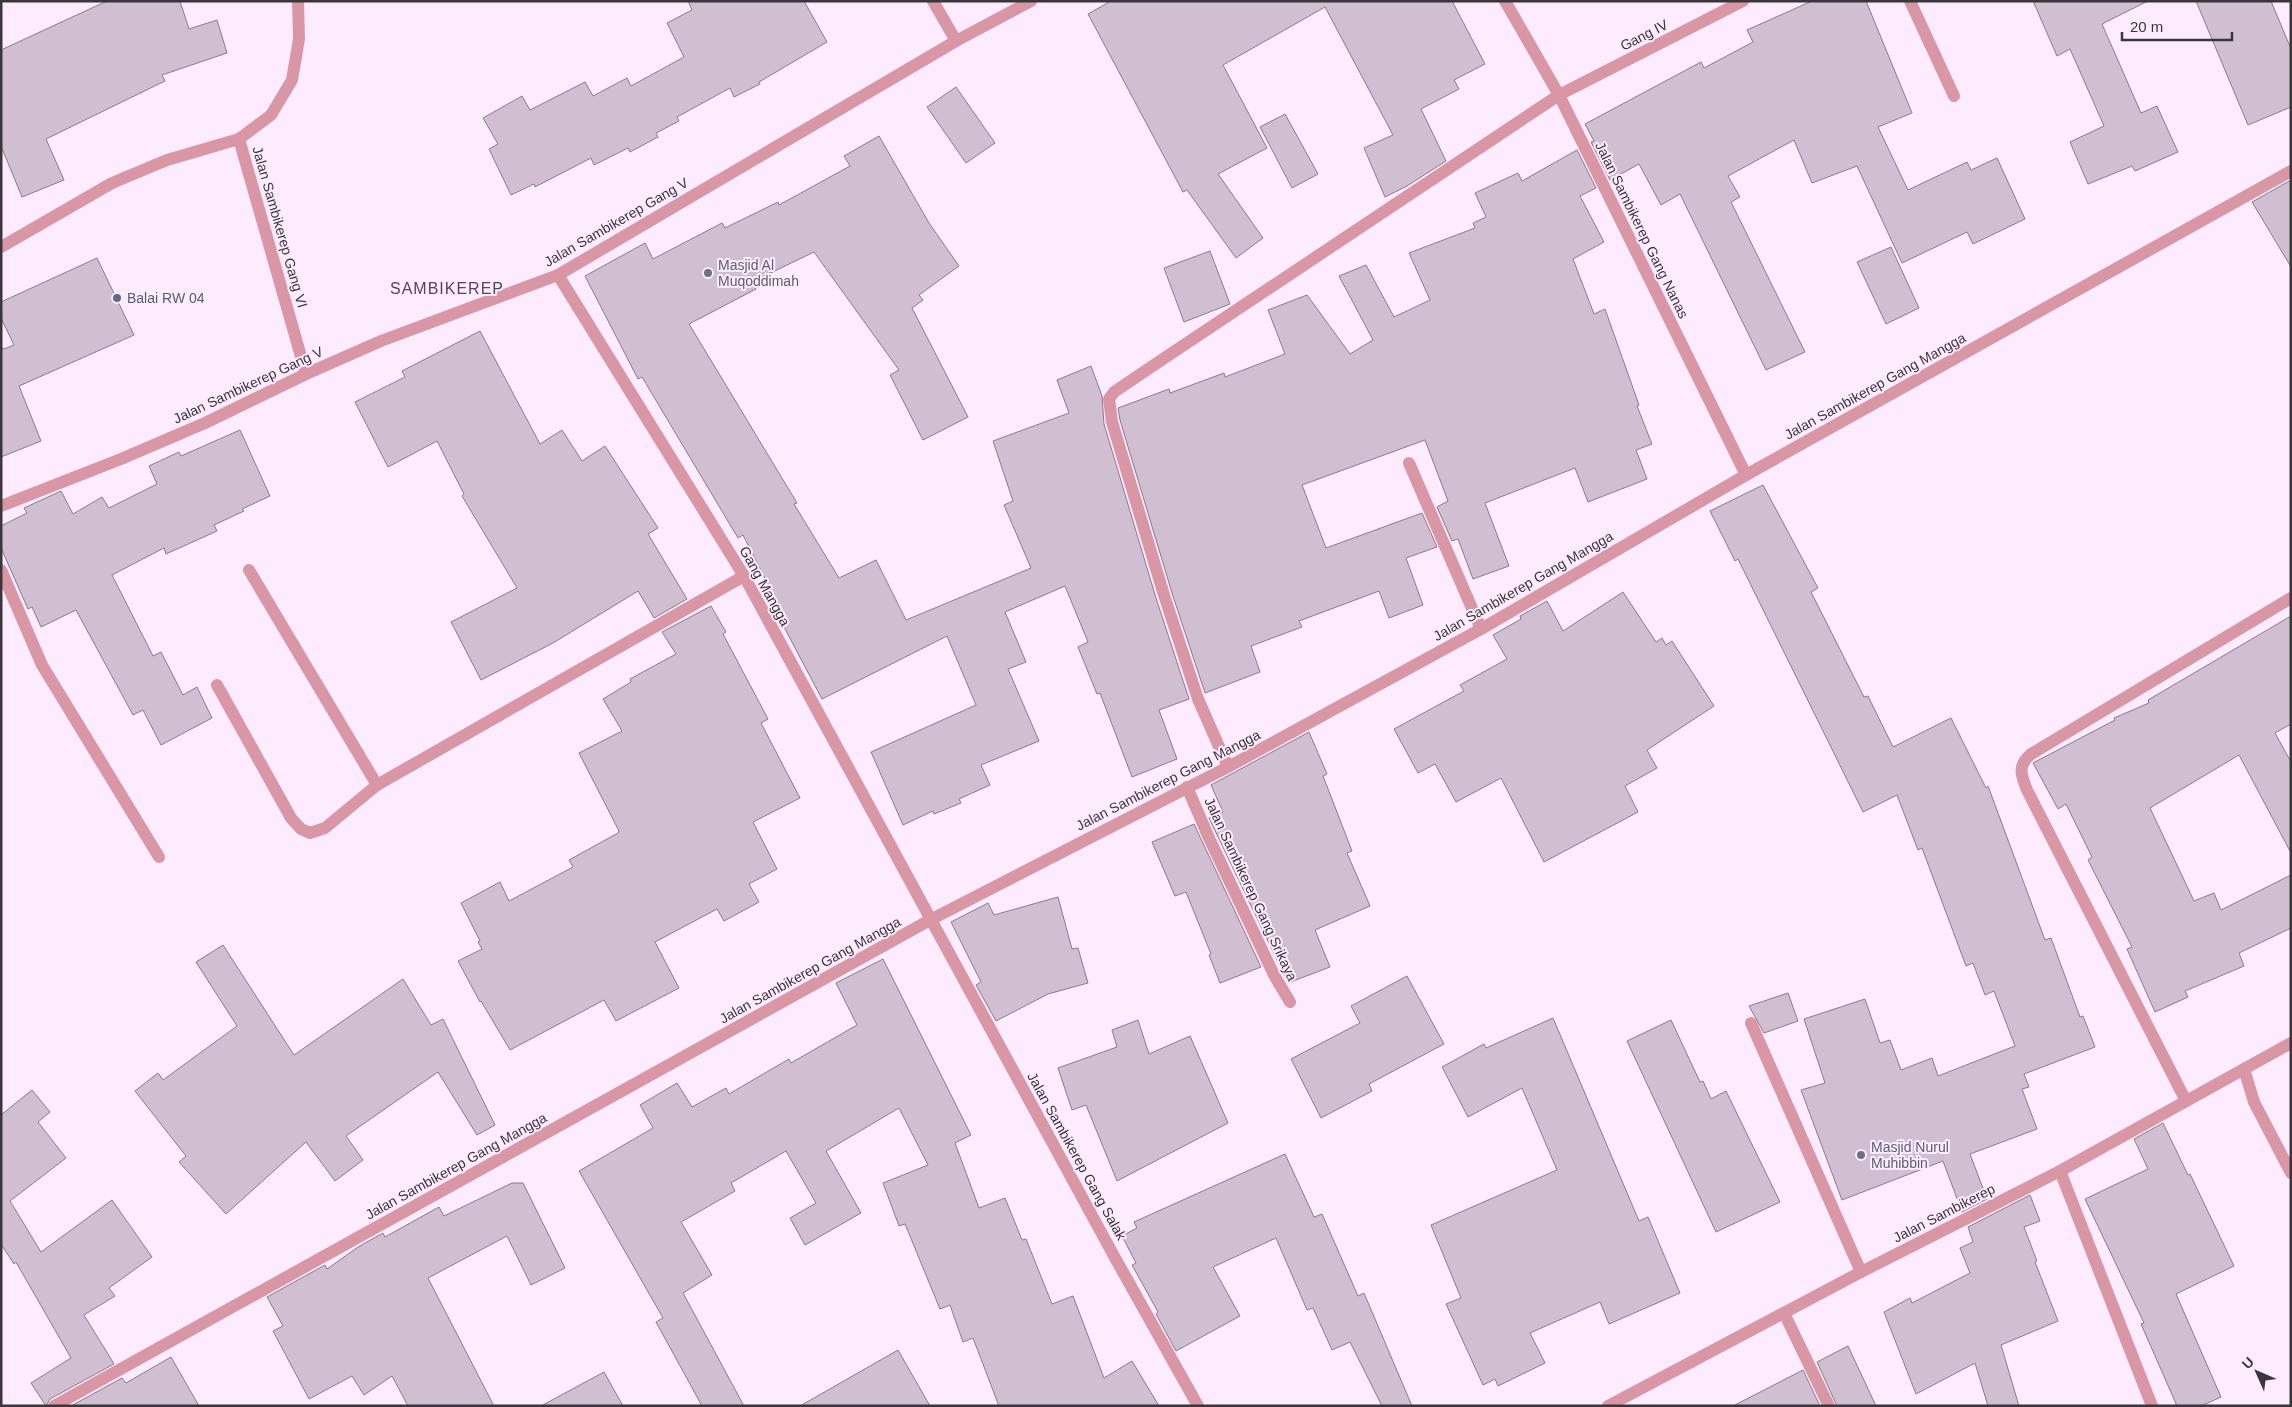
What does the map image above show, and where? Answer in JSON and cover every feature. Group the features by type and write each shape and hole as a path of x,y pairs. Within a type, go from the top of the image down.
{"street":[{"path":"238,138 271,115 292,80 299,39 298,1"},
{"path":"933,1 956,41"},
{"name":"Jalan Sambikerep Gang V","path":"1,506 180,434 306,374 382,341 558,275 956,41 1031,1"},
{"name":"Jalan Sambikerep Gang Nanas","path":"1505,1 1560,95 1746,475"},
{"name":"Gang IV","path":"1228,767 1198,698 1164,595 1112,422 1108,399 1114,392 1152,366 1560,95 1743,1"},
{"path":"1910,1 1954,96"},
{"name":"Jalan Sambikerep Gang VI","path":"1,247 112,184 167,160 238,138 306,374"},
{"name":"Jalan Sambikerep Gang Mangga","path":"54,1406 930,920 1228,767 1481,629 1746,475 2291,171"},
{"name":"Gang Mangga","path":"558,275 744,576 930,920"},
{"path":"1409,463 1481,629"},
{"path":"1,570 42,665 159,857"},
{"path":"249,570 377,784"},
{"path":"217,685 291,818 301,829 310,833 325,828 377,784 744,576"},
{"path":"2186,1101 2031,799 2020,772 2023,761 2031,754 2291,598"},
{"name":"Jalan Sambikerep Gang Srikaya","path":"1187,787 1274,975 1290,1002"},
{"name":"Jalan Sambikerep Gang Salak","path":"930,920 1198,1406"},
{"path":"1752,1023 1861,1272"},
{"name":"Jalan Sambikerep","path":"1608,1406 1861,1272 2060,1171 2291,1043"},
{"path":"2244,1069 2254,1102 2291,1173"},
{"path":"2060,1171 2152,1406"},
{"path":"1784,1313 1829,1406"}],"building":[{"path":"107,1 180,1 189,29 217,20 227,53 162,75 165,81 46,139 64,180 22,197 1,146 1,50"},
{"path":"688,1 804,1 827,42 759,82 760,84 734,97 730,88 677,117 679,121 656,133 658,137 630,152 628,148 594,165 591,158 535,187 534,184 511,195 489,149 498,144 483,118 522,96 530,110 585,82 593,96 627,78 631,86 684,57 667,23 692,10"},
{"path":"1111,1 1452,1 1485,64 1454,80 1459,89 1421,109 1446,161 1407,186 1385,197 1364,148 1393,135 1325,7 1223,65 1267,148 1218,174 1263,238 1236,258 1187,190 1183,192 1088,14"},
{"path":"1812,1 1866,1 1912,113 1878,127 1908,190 1967,162 1971,170 1997,158 2025,219 1973,244 1967,232 1902,263 1857,166 1812,183 1794,140 1728,176 1740,197 1731,202 1805,352 1766,370 1680,194 1661,205 1639,164 1610,180 1591,142 1594,141 1585,124 1701,62 1704,68 1753,42 1747,30"},
{"path":"2033,1 2148,1 2102,24 2141,113 2157,106 2178,152 2135,171 2132,166 2088,184 2070,142 2104,126 2070,49 2057,56"},
{"path":"2196,1 2271,1 2291,49 2291,107 2248,125"},
{"path":"956,87 995,143 966,163 927,107"},
{"path":"1285,114 1318,174 1292,188 1260,127"},
{"path":"879,136 929,223 959,266 919,295 923,300 912,308 968,417 923,440 890,375 899,370 814,252 752,282 756,289 689,324 797,503 794,504 839,578 876,560 906,620 1031,568 1004,505 1013,501 993,441 1069,413 1057,380 1091,366 1102,396 1104,424 1156,598 1189,699 1159,710 1177,759 1132,777 1100,693 1097,694 1078,647 1088,642 1065,586 1005,612 1026,662 1008,669 1039,741 981,765 990,785 959,799 961,803 934,814 933,811 903,825 871,752 976,705 947,636 822,699 775,610 780,608 743,535 738,538 642,377 638,379 585,276 645,243 653,259 722,223 725,228 778,202 779,205 850,166 844,156"},
{"path":"1577,150 1596,188 1580,196 1604,242 1573,259 1594,314 1605,309 1639,405 1637,406 1652,444 1636,450 1647,479 1588,502 1575,468 1485,503 1509,566 1473,579 1458,539 1452,541 1437,507 1448,501 1425,440 1302,485 1326,548 1422,513 1437,547 1406,558 1423,605 1389,618 1379,591 1299,621 1302,627 1251,646 1260,672 1205,693 1172,593 1118,408 1169,389 1170,393 1224,373 1225,377 1285,354 1268,310 1307,295 1350,354 1373,340 1339,276 1366,265 1394,317 1430,300 1409,253 1475,228 1473,223 1486,217 1475,193 1518,173 1522,181"},
{"path":"2291,180 2291,267 2252,202"},
{"path":"1891,247 1919,308 1886,324 1857,262"},
{"path":"1210,251 1230,304 1184,322 1164,268"},
{"path":"97,258 134,335 19,386 41,441 1,457 1,347 4,349 14,345 1,318 1,302"},
{"path":"480,331 540,444 562,430 582,461 605,446 658,528 648,534 687,599 654,618 638,591 553,643 481,680 451,622 517,588 462,496 464,494 437,441 388,467 355,402 405,377 402,371"},
{"path":"240,430 270,496 214,525 217,531 166,554 164,548 112,575 153,656 161,652 183,695 197,687 212,718 161,745 143,710 133,715 76,610 41,627 32,607 28,609 1,548 1,526 27,513 24,508 61,491 73,514 102,497 109,508 157,484 149,466 179,452 181,456"},
{"path":"1763,485 1818,588 1811,592 1864,697 1868,696 1893,747 1951,718 1986,788 1988,786 2045,940 2051,938 2080,1017 2083,1016 2095,1047 2024,1074 2029,1087 2022,1089 2037,1129 1970,1154 1987,1199 1962,1212 1943,1161 1842,1200 1801,1090 1825,1083 1804,1019 1865,999 1880,1043 1890,1040 1901,1070 1932,1058 1938,1076 2015,1046 1994,991 1985,995 1973,963 1966,966 1922,848 1918,850 1897,795 1863,812 1738,559 1735,561 1710,511"},
{"path":"1623,592 1656,642 1662,638 1666,645 1672,641 1714,706 1647,750 1657,768 1625,786 1638,812 1544,862 1501,778 1456,802 1435,764 1418,773 1394,729 1464,691 1460,685 1507,659 1493,635 1521,619 1520,616 1547,601 1563,631"},
{"path":"711,606 726,632 723,634 768,719 761,723 800,798 753,822 777,869 749,884 759,902 724,921 717,909 655,942 679,988 616,1021 604,1000 510,1050 480,1002 458,961 482,949 478,942 480,941 461,903 500,882 509,901 573,867 569,860 618,833 619,831 579,753 622,731 603,699 631,682 630,679 676,654 662,632"},
{"path":"2291,616 2291,724 2275,733 2291,762 2291,853 2239,755 2150,808 2194,901 2214,893 2221,910 2291,875 2291,928 2239,953 2244,966 2185,991 2188,997 2155,1012 2127,949 2132,947 2088,860 2092,857 2066,804 2058,809 2033,763 2115,720 2114,718 2149,703 2148,700"},
{"path":"1309,732 1327,774 1323,776 1352,851 1347,853 1370,906 1315,930 1330,967 1288,983 1209,818 1223,812 1211,785"},
{"path":"1194,824 1261,967 1220,983 1209,955 1211,954 1186,892 1175,896 1152,842"},
{"path":"1058,897 1072,949 1078,948 1088,983 1048,994 996,1021 976,985 981,982 951,922 988,903 994,915"},
{"path":"223,945 294,1055 403,979 431,1025 443,1019 495,1125 477,1135 438,1072 346,1136 363,1160 335,1181 306,1142 226,1214 179,1162 186,1156 135,1091 158,1073 163,1080 237,1026 196,962"},
{"path":"883,959 971,1135 955,1143 979,1208 1005,1198 1022,1240 1026,1239 1052,1304 1073,1296 1104,1378 1132,1361 1159,1406 999,1406 973,1338 963,1342 950,1305 940,1309 905,1224 899,1226 883,1183 928,1165 899,1108 826,1151 861,1213 805,1245 790,1218 816,1203 786,1151 731,1183 735,1191 681,1222 712,1275 683,1293 744,1406 702,1406 656,1322 663,1318 579,1171 653,1128 640,1105 677,1083 692,1107 726,1088 729,1094 789,1059 791,1063 857,1025 836,983"},
{"path":"1407,976 1444,1044 1369,1084 1372,1091 1321,1118 1291,1059 1360,1023 1351,1006"},
{"path":"1788,993 1798,1021 1764,1033 1749,1006"},
{"path":"1553,1018 1639,1221 1648,1217 1680,1293 1609,1324 1600,1302 1530,1333 1545,1363 1498,1386 1495,1379 1483,1385 1446,1304 1461,1298 1431,1225 1557,1170 1522,1088 1468,1117 1442,1067 1484,1044 1486,1048"},
{"path":"1138,1020 1149,1054 1190,1036 1228,1123 1117,1181 1086,1105 1072,1110 1058,1068 1117,1047 1112,1030"},
{"path":"1671,1020 1700,1082 1703,1081 1711,1099 1726,1091 1780,1202 1716,1232 1627,1041"},
{"path":"32,1090 50,1112 38,1122 66,1158 10,1201 41,1252 112,1200 152,1257 109,1288 115,1296 84,1315 114,1364 50,1399 46,1406 31,1383 71,1358 16,1262 14,1264 1,1244 1,1115"},
{"path":"2163,1123 2188,1175 2190,1174 2234,1266 2176,1294 2221,1397 2201,1406 2177,1406 2141,1324 2144,1323 2085,1199 2148,1169 2134,1139"},
{"path":"1285,1154 1314,1217 1322,1214 1358,1296 1364,1293 1412,1406 1382,1406 1350,1342 1332,1350 1313,1308 1307,1310 1276,1238 1213,1267 1240,1316 1176,1351 1156,1314 1158,1312 1132,1265 1136,1263 1122,1236 1137,1228 1134,1222"},
{"path":"512,1183 523,1183 565,1268 531,1285 507,1236 428,1278 494,1406 408,1406 392,1376 364,1395 352,1376 309,1399 273,1331 283,1326 267,1297 325,1265 327,1269 358,1247 383,1233 385,1237 439,1207 444,1216"},
{"path":"2030,1195 2040,1221 2024,1227 2037,1261 2035,1262 2058,1321 2001,1345 2019,1406 1988,1406 1975,1363 1916,1394 1884,1312 1910,1298 1912,1303 1970,1273 1960,1248 1973,1242 1968,1227"},
{"path":"1848,1346 1876,1406 1837,1406 1817,1362"},
{"path":"898,1350 930,1406 800,1406"},
{"path":"171,1357 199,1406 71,1406 122,1378 126,1383"},
{"path":"1803,1370 1820,1406 1733,1406"},
{"path":"604,1372 623,1406 541,1406"}],"place":[{"name":"Masjid Al Muqoddimah","path":"708,273"},
{"name":"Balai RW 04","path":"117,298"},
{"name":"Masjid Nurul Muhibbin","path":"1861,1155"}],"district":[{"name":"SAMBIKEREP","path":"447,288"}]}
